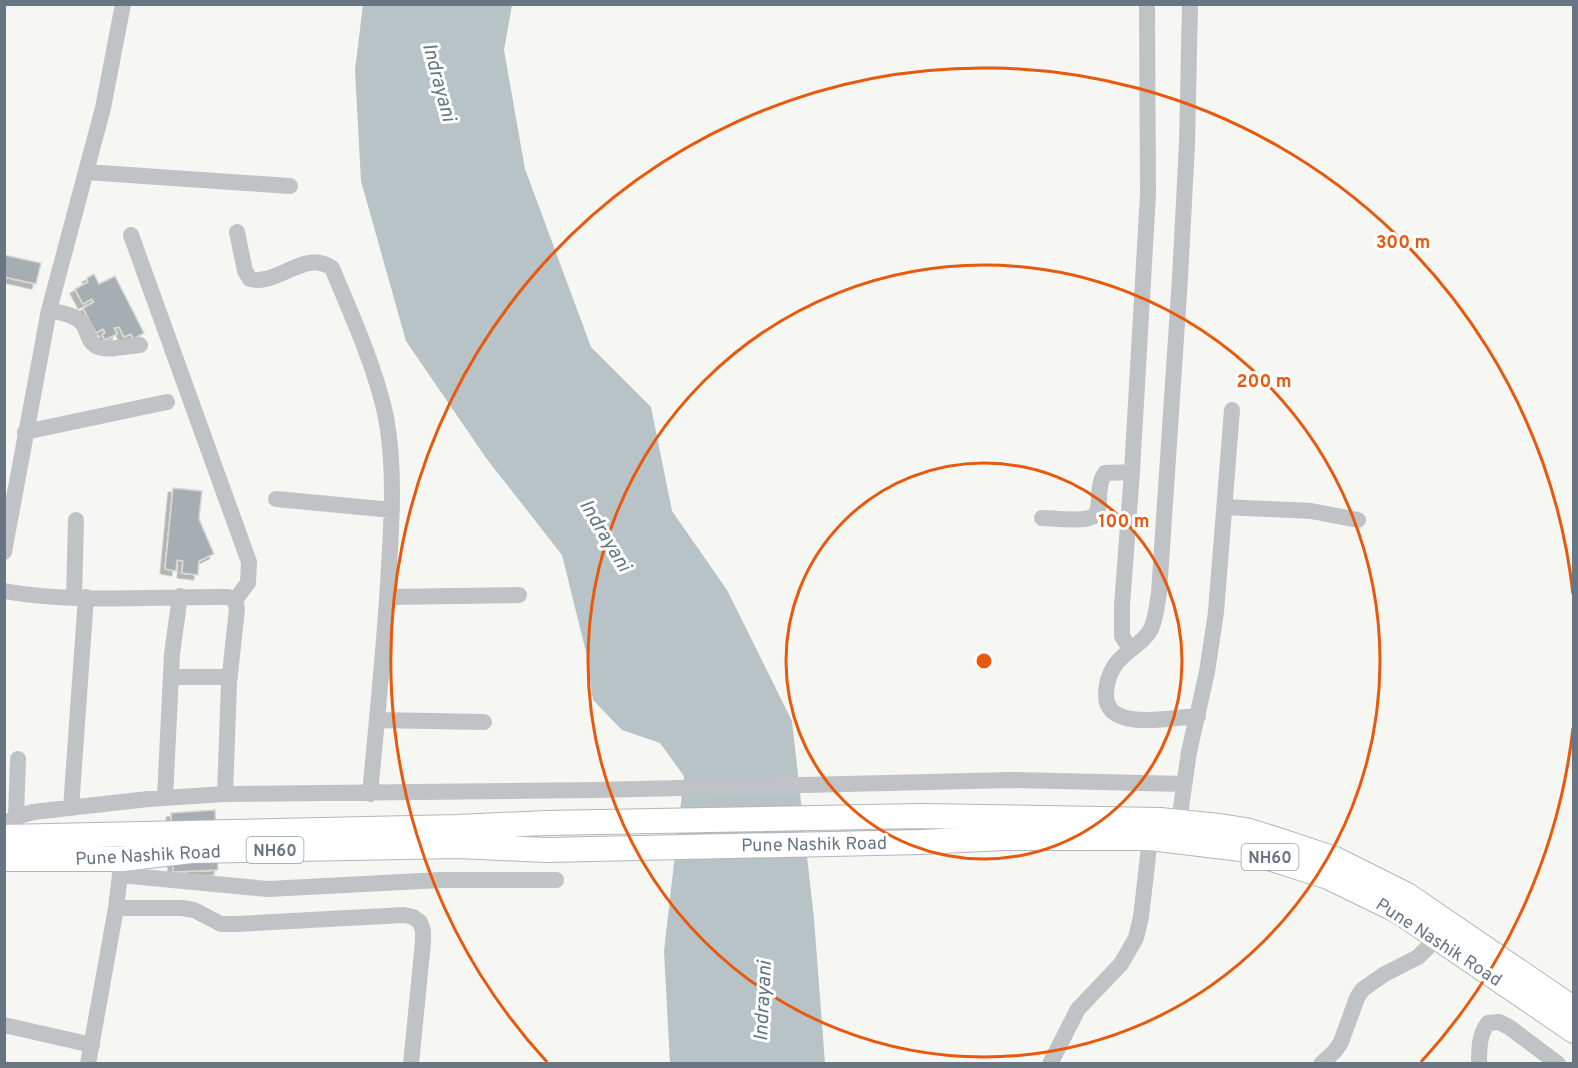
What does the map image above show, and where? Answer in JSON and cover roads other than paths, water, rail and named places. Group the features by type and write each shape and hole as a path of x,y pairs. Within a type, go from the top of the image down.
{"highway":[{"name":"Pune Nashik Road","path":"8,826 123,834 921,816 1179,821 1246,830 1335,859 1407,895 1574,1009"},
{"path":"121,867 123,834"},
{"name":"Pune Nashik Road","path":"4,859 121,867 202,851 458,846 546,850 1051,837 1150,838 1241,849 1328,877 1398,912 1574,1032"}],"street":[{"path":"4,552 49,310 104,108 123,4"},
{"path":"1132,647 1122,636 1122,605 1148,194 1147,4"},
{"path":"1190,4 1182,244 1159,593 1156,615 1151,629 1116,664 1108,681 1106,701 1112,712 1122,717 1140,720 1198,716"},
{"path":"86,172 290,186"},
{"path":"237,232 245,271 250,279 259,281 311,262 322,261 332,268 376,383 386,417 392,464 392,510 370,794"},
{"path":"131,235 249,562 248,583 235,600 237,609 226,734 225,794"},
{"path":"49,310 76,318 95,346 102,348 140,345"},
{"path":"25,432 167,402"},
{"path":"1179,821 1216,612 1232,410"},
{"path":"1041,518 1091,518 1096,514 1098,508 1101,479 1105,473 1132,472"},
{"path":"276,499 392,510"},
{"path":"1225,507 1311,511 1358,520"},
{"path":"71,808 80,597 76,520"},
{"path":"4,591 38,596 180,596 228,597 235,600"},
{"path":"387,597 519,595"},
{"path":"165,798 171,677 180,596"},
{"path":"171,677 230,677"},
{"path":"377,720 484,722"},
{"path":"8,826 18,759"},
{"path":"8,826 33,812 225,794 596,790 1011,780 1184,784"},
{"path":"1050,1064 1078,1009 1121,964 1136,938 1141,917 1150,838"},
{"path":"88,1064 116,908 121,867 268,889 441,880 556,880"},
{"path":"116,908 182,908 194,910 221,924 404,915 413,917 420,922 423,942 411,1064"},
{"path":"1321,1064 1341,1042 1362,990 1383,975 1418,957 1437,938"},
{"path":"1479,1064 1482,1031 1488,1023 1499,1022 1558,1064"},
{"path":"4,1025 92,1045"}],"water":[{"name":"Indrayani","path":"363,5 512,5 504,50 525,169 591,347 651,407 672,511 727,590 792,721 814,919 825,1063 670,1063 664,951 684,776 660,743 622,730 593,700 586,652 562,555 486,458 406,341 361,181 355,70"}]}
